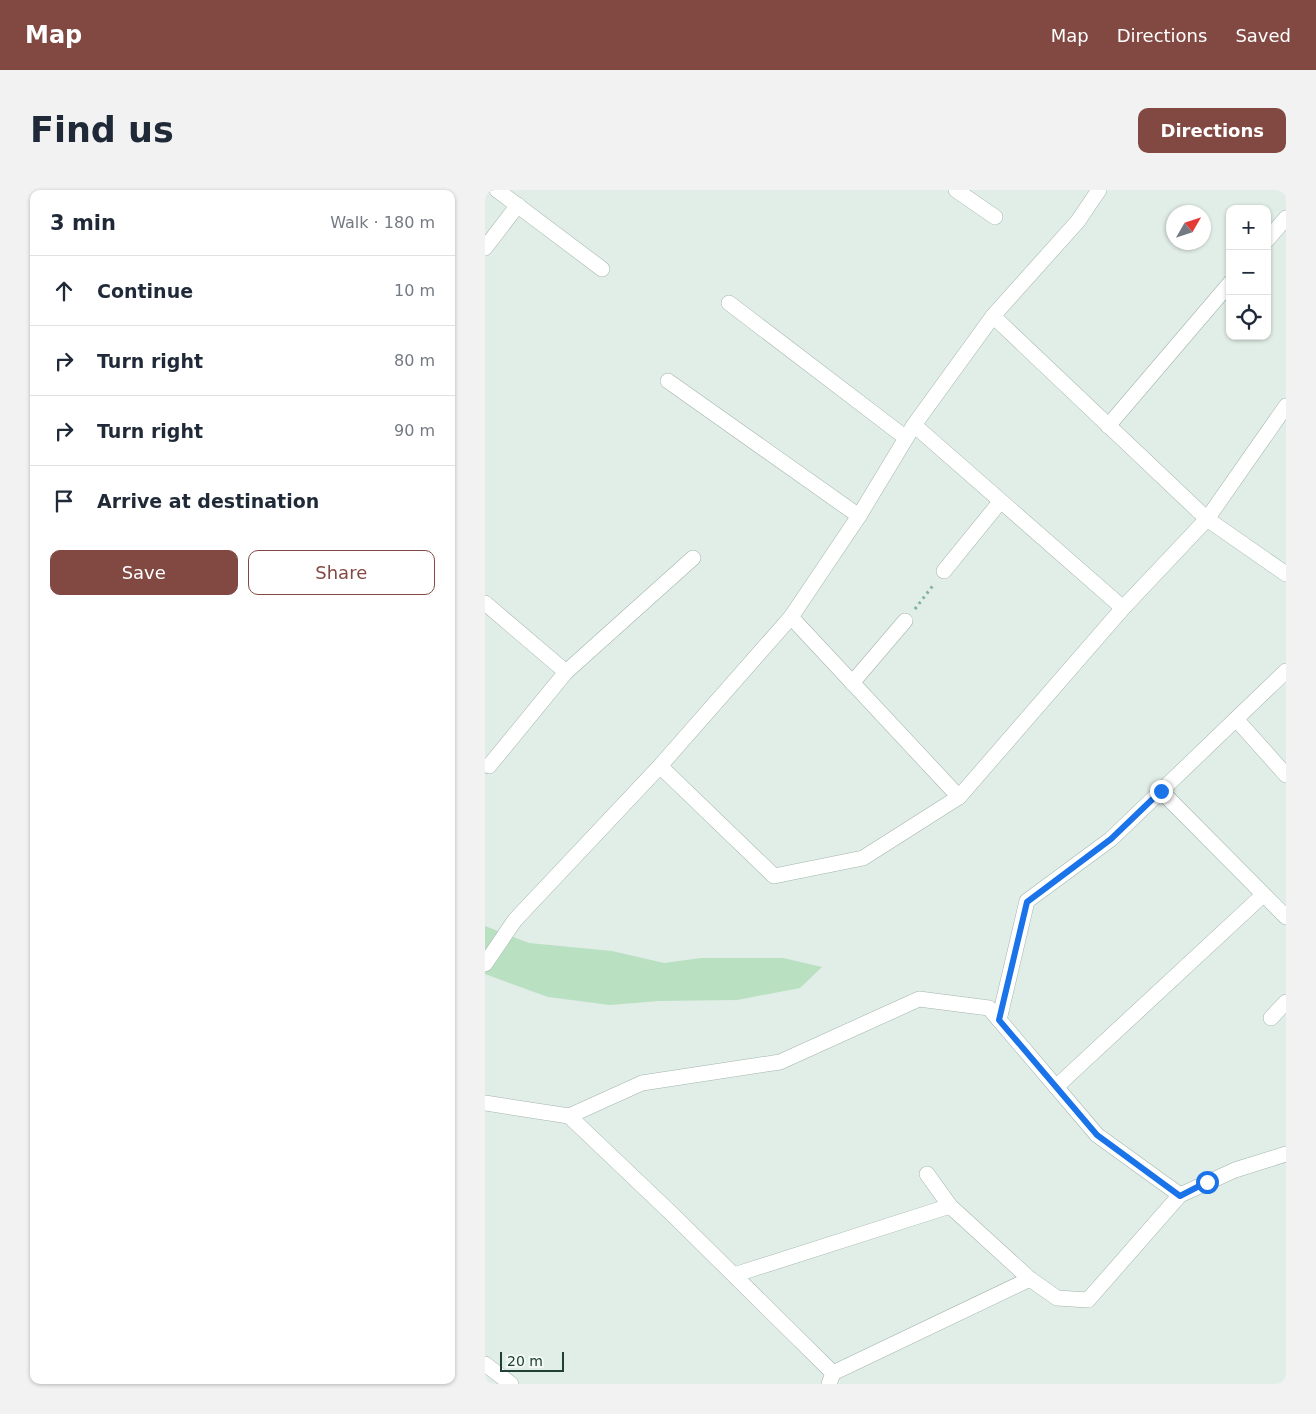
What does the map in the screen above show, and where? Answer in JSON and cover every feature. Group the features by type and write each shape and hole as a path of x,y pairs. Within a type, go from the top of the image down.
{"street":[{"path":"497,190 602,269"},
{"path":"956,190 995,217"},
{"path":"485,964 515,920 660,766 791,617 859,516 914,425 993,316 1077,221 1099,190"},
{"path":"485,248 517,205"},
{"path":"1271,235 1286,218"},
{"path":"1108,426 1226,288"},
{"path":"729,303 905,438"},
{"path":"993,316 1207,519 1286,574"},
{"path":"668,380 859,516"},
{"path":"660,766 774,876 863,858 959,797 1123,608 1207,519 1286,407"},
{"path":"914,425 1123,608"},
{"path":"945,570 1000,502"},
{"path":"489,766 566,672 693,558"},
{"path":"485,604 566,672"},
{"path":"791,617 959,797"},
{"path":"852,683 905,621"},
{"path":"999,1020 1027,902 1111,839 1286,671"},
{"path":"1236,719 1286,774"},
{"path":"1161,791 1286,918"},
{"path":"1056,1087 1263,895"},
{"path":"485,1102 569,1116 642,1083 780,1062 919,999 989,1008 1097,1135 1180,1196"},
{"path":"1271,1018 1286,1002"},
{"path":"569,1116 733,1275 831,1379 1030,1279"},
{"path":"927,1174 950,1206 1030,1279 1057,1298 1088,1300 1180,1196 1235,1170 1286,1154"},
{"path":"733,1275 950,1206"},
{"path":"485,1364 511,1384"}],"path":[{"path":"905,621 945,570"}],"green space":[{"path":"485,926 529,943 612,951 664,963 701,958 783,958 822,967 800,988 737,1000 659,1001 610,1005 548,997 485,974"}],"route":[{"path":"1161,791 1111,839 1027,902 999,1020 1097,1135 1180,1196 1207,1182"}]}
